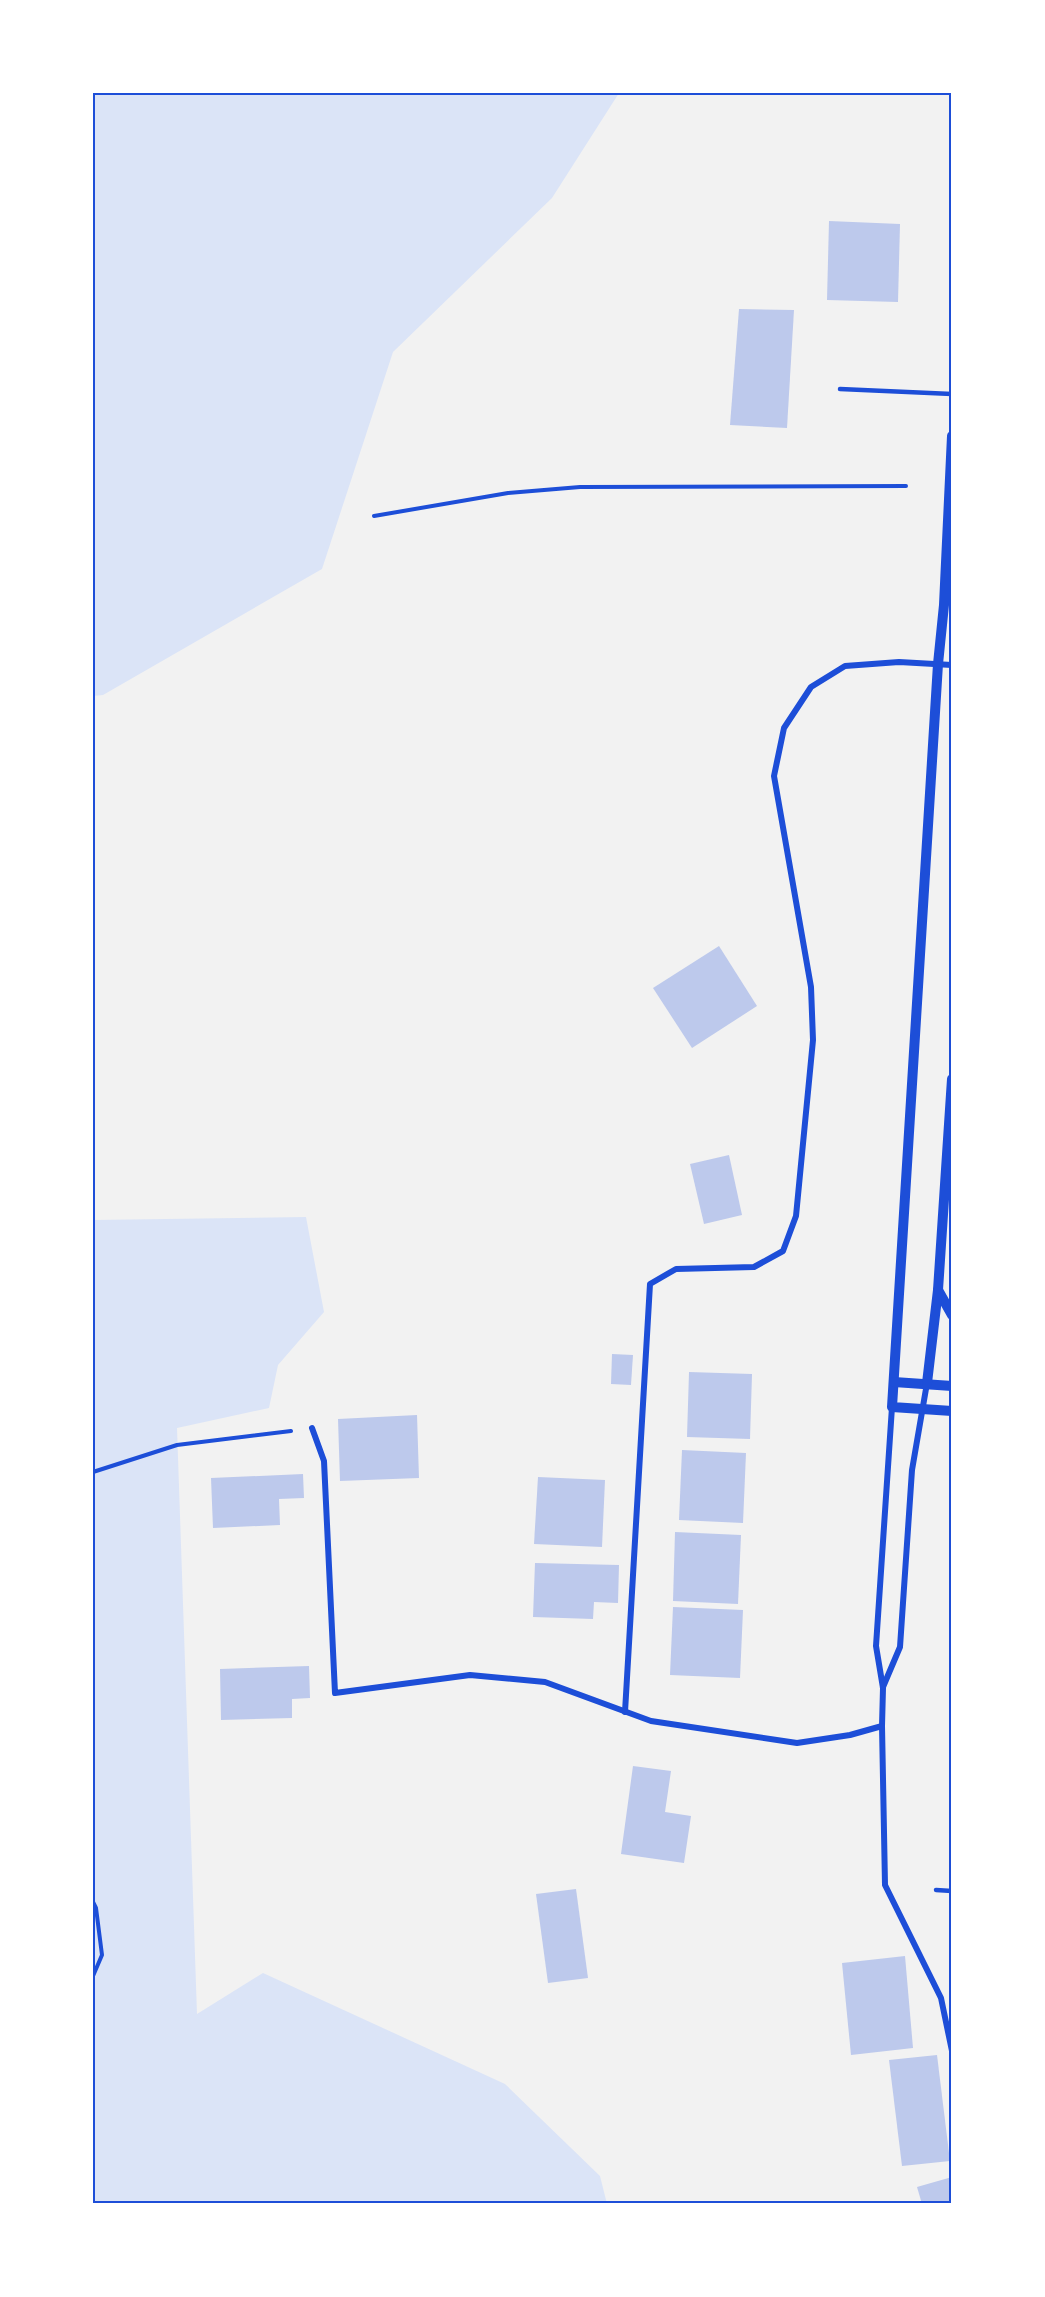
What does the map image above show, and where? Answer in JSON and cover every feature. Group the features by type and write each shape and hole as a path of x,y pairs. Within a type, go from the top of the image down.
{"street":[{"path":"952,436 944,605 938,664 876,1646 883,1688 885,1885 941,1998 952,2051"},
{"path":"625,1712 650,1284 676,1269 754,1267 783,1251 796,1216 813,1040 811,987 774,776 784,728 811,687 845,666 899,662 952,665"},
{"path":"883,1688 900,1647 912,1470 924,1408 938,1290 952,1079"},
{"path":"938,1290 952,1315"},
{"path":"894,1382 952,1386"},
{"path":"892,1407 952,1410"},
{"path":"312,1428 324,1461 335,1694 470,1675 545,1682 651,1721 797,1743 850,1735 882,1726"}],"lane":[{"path":"840,389 952,394"},
{"path":"936,1890 952,1891"}],"path":[{"path":"374,516 508,493 579,487 906,486"},
{"path":"94,1473 177,1445 312,1428"},
{"path":"93,1902 96,1908 102,1955 93,1976"}],"shaded area":[{"path":"93,93 619,93 552,198 393,352 322,569 103,695 93,696"},
{"path":"306,1217 324,1312 278,1365 269,1408 177,1428 197,2014 263,1973 505,2084 600,2176 607,2204 93,2204 93,1220"}],"building":[{"path":"829,221 900,224 898,302 827,300"},
{"path":"739,309 794,310 787,428 730,425"},
{"path":"719,946 757,1006 692,1048 653,988"},
{"path":"729,1155 742,1215 704,1224 690,1164"},
{"path":"612,1354 633,1355 631,1385 611,1384"},
{"path":"689,1372 752,1374 750,1439 687,1437"},
{"path":"417,1415 419,1478 340,1481 338,1419"},
{"path":"682,1450 746,1453 743,1523 679,1520"},
{"path":"303,1474 304,1498 279,1499 280,1525 213,1528 211,1478"},
{"path":"538,1477 605,1480 602,1547 534,1544"},
{"path":"675,1532 741,1535 738,1604 673,1601"},
{"path":"535,1563 619,1565 618,1603 594,1602 593,1619 533,1617"},
{"path":"673,1607 743,1610 740,1678 670,1675"},
{"path":"309,1666 310,1698 292,1699 292,1718 221,1720 220,1669"},
{"path":"633,1766 671,1771 665,1812 691,1816 684,1863 621,1854"},
{"path":"576,1889 588,1978 548,1983 536,1894"},
{"path":"905,1956 913,2048 851,2055 842,1963"},
{"path":"937,2055 950,2161 902,2166 889,2060"},
{"path":"952,2177 952,2204 922,2204 917,2187"}]}
